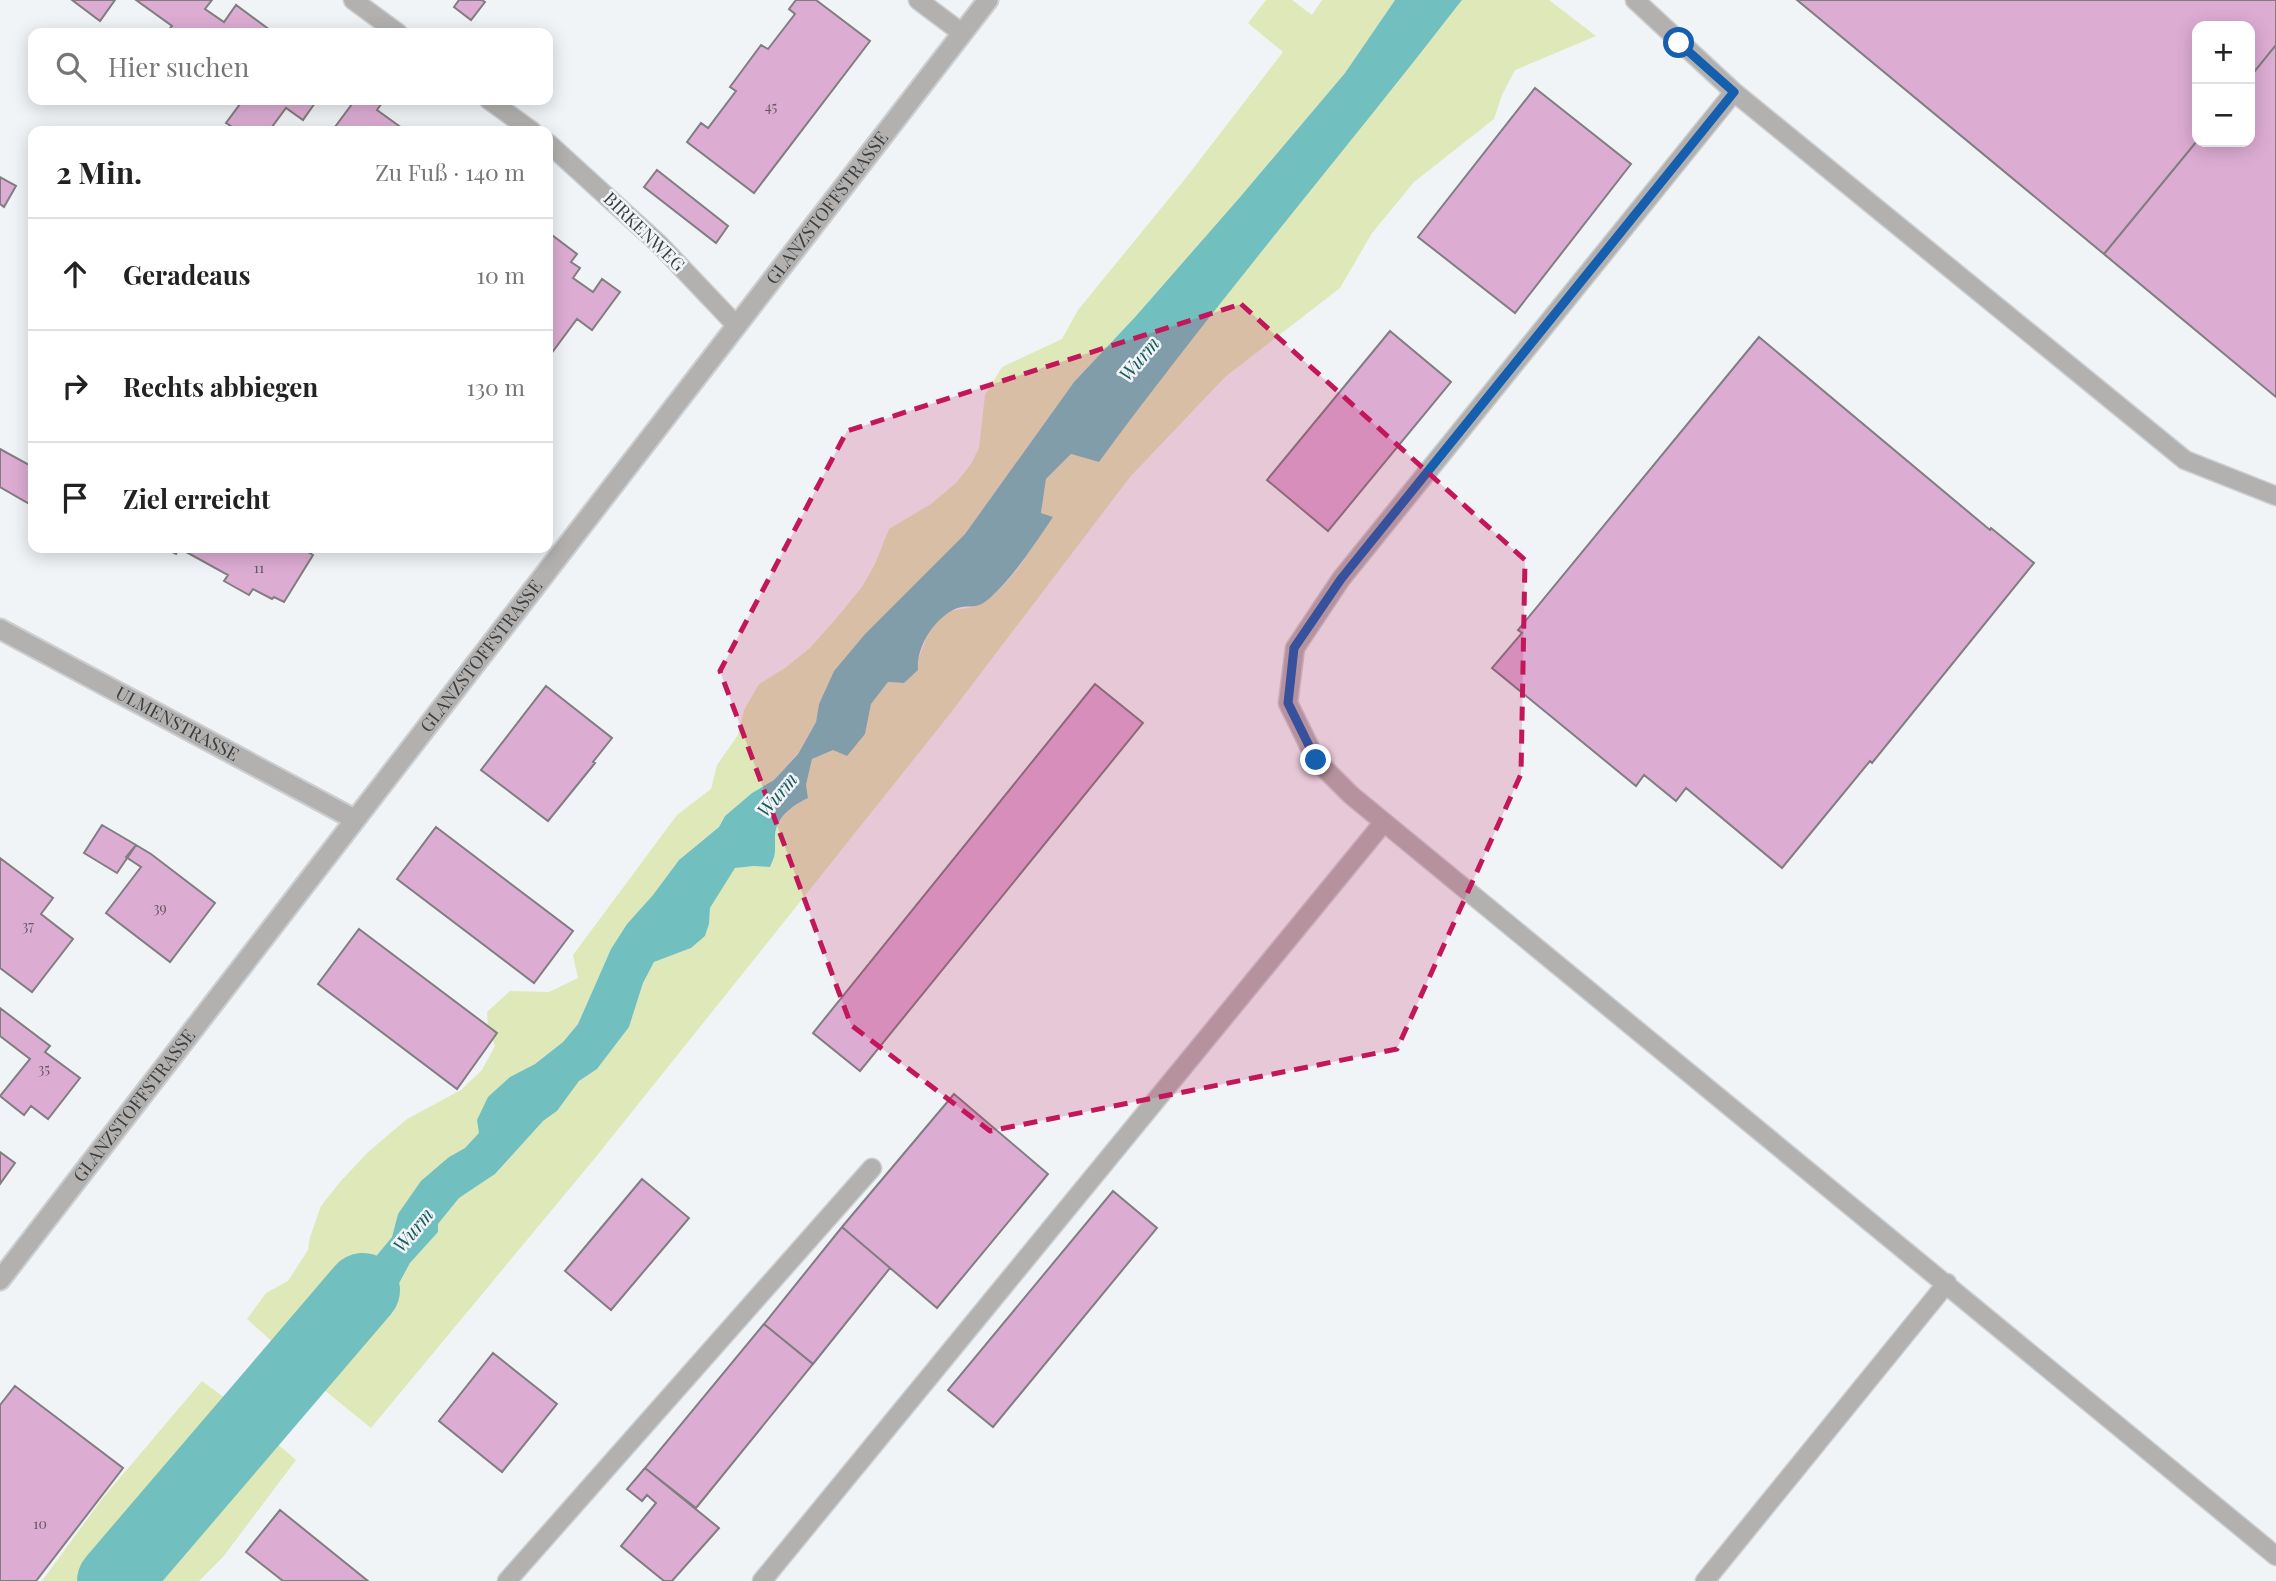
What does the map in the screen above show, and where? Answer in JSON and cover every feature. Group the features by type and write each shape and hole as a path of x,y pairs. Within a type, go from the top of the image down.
{"street":[{"name":"GLANZSTOFFSTRASSE","path":"0,1280 988,0"},
{"name":"ULMENSTRASSE","path":"0,629 354,819"}],"lane":[{"path":"353,0 391,28"},
{"path":"918,0 962,33"},
{"path":"1635,0 1734,92 2185,460 2276,496"},
{"path":"1734,92 1341,579 1294,648 1288,703 1316,760 1351,795 2276,1556"},
{"path":"496,105 525,126"},
{"name":"BIRKENWEG","path":"553,148 659,244 737,326"},
{"path":"762,1581 1384,822"},
{"path":"508,1580 872,1168"},
{"path":"1705,1581 1947,1283"}],"highlighted area":[{"path":"1241,304 1525,560 1521,774 1397,1049 990,1131 851,1025 720,671 847,431"}],"green space":[{"path":"1266,0 1292,0 1312,15 1322,0 1395,0 1345,73 1136,316 1074,382 965,534 865,634 834,671 819,704 816,722 798,753 774,780 752,793 725,816 719,827 679,860 627,924 611,949 578,1024 563,1042 535,1064 510,1077 480,1133 465,1148 449,1157 398,1214 392,1237 373,1260 359,1271 332,1280 312,1304 307,1342 287,1355 247,1319 266,1293 288,1281 308,1250 321,1206 368,1152 407,1119 461,1090 482,1070 495,1046 488,1027 487,1012 510,991 549,992 578,978 573,955 677,815 711,789 717,765 738,735 744,710 759,684 810,648 834,621 862,587 889,529 931,504 956,483 971,464 979,448 985,395 1002,367 1062,339 1078,310 1185,179 1283,52 1248,23"},
{"path":"1462,0 1549,0 1596,36 1515,70 1502,95 1494,119 1414,182 1372,233 1340,288 1225,377 1130,477 949,715 772,937 595,1158 371,1428 323,1389 367,1315 390,1300 410,1263 438,1232 438,1224 459,1198 495,1174 543,1121 557,1111 579,1081 597,1069 629,1027 643,983 654,962 691,948 705,936 710,908 735,868 770,867 775,854 777,826 790,809 808,798 806,785 812,759 865,734 871,704 888,682 904,683 928,634 944,615 979,605 1005,584 1053,517 1041,514 1046,479 1071,454 1099,462 1188,345"},
{"path":"202,1381 241,1410 95,1581 42,1581 102,1499"},
{"path":"266,1434 296,1460 223,1557 199,1581 142,1581 184,1528"}],"water":[{"path":"1395,0 1462,0 1188,345 1099,462 1071,454 1046,479 1041,513 1053,517 1008,580 984,602 955,609 940,620 923,643 918,670 904,683 888,682 871,704 865,734 847,756 833,750 812,759 806,785 808,798 790,809 777,826 775,854 770,867 735,868 710,908 705,936 691,948 654,962 643,983 629,1027 597,1069 579,1081 557,1111 543,1121 495,1174 459,1198 438,1224 438,1232 410,1263 390,1300 367,1315 323,1389 287,1355 307,1342 312,1304 332,1280 359,1271 373,1260 392,1237 398,1214 421,1181 449,1157 465,1148 479,1133 477,1120 488,1097 510,1077 535,1064 563,1042 578,1024 611,949 627,924 679,860 719,827 725,816 752,793 774,780 798,754 816,722 819,704 834,671 865,634 965,534 1074,382 1136,316 1345,73"},
{"path":"241,1410 266,1434 142,1581 95,1581"}],"building":[{"path":"72,0 115,0 100,21"},
{"path":"136,0 212,0 205,9 224,22 236,5 267,28 170,28 172,26"},
{"path":"459,0 485,2 471,20 454,7"},
{"path":"796,0 816,0 870,41 754,193 687,142 701,123 708,128 736,91 730,87 761,45 768,49 795,14 789,9"},
{"path":"1797,0 2276,0 2276,45 2255,71 2255,21 2192,21 2192,147 2104,254"},
{"path":"2276,45 2276,397 2104,254 2192,147 2255,147 2255,71"},
{"path":"1535,88 1631,164 1515,313 1418,237"},
{"path":"239,105 314,105 303,120 286,108 273,126 231,126 226,123"},
{"path":"351,105 380,105 377,110 399,126 336,126"},
{"path":"657,170 728,226 716,243 644,187"},
{"path":"0,177 16,186 4,207 0,204"},
{"path":"553,236 577,254 571,262 580,268 573,278 593,292 602,279 620,292 592,330 577,319 553,351"},
{"path":"1390,331 1451,382 1328,531 1267,480"},
{"path":"1759,337 1990,530 1991,528 2034,563 1872,763 1870,761 1782,868 1686,788 1676,801 1644,775 1636,786 1492,668 1522,633 1518,630"},
{"path":"0,449 28,464 28,503 0,487"},
{"path":"188,553 313,555 284,602 253,589 249,595 224,581 228,575"},
{"path":"1095,684 1143,723 860,1071 813,1033"},
{"path":"546,686 612,738 548,821 481,770"},
{"path":"102,825 136,845 117,873 84,853"},
{"path":"436,827 573,931 534,983 397,879"},
{"path":"136,845 215,903 170,962 106,913 141,867 126,857"},
{"path":"0,858 53,898 41,914 73,939 32,992 0,968"},
{"path":"359,929 497,1033 457,1089 318,984"},
{"path":"0,1008 50,1046 45,1052 80,1078 48,1119 31,1106 24,1115 0,1096 30,1059 0,1036"},
{"path":"954,1094 1048,1174 937,1308 842,1227"},
{"path":"0,1152 15,1163 0,1184"},
{"path":"642,1179 689,1218 611,1310 565,1271"},
{"path":"1113,1191 1157,1228 993,1427 948,1390"},
{"path":"842,1227 890,1268 813,1364 764,1324"},
{"path":"764,1324 813,1364 696,1508 645,1468"},
{"path":"493,1353 557,1404 502,1472 439,1421"},
{"path":"15,1386 123,1468 36,1581 0,1581 0,1405"},
{"path":"645,1468 719,1528 672,1581 664,1581 621,1546 656,1503 647,1495 642,1501 627,1489"},
{"path":"280,1510 368,1581 283,1581 246,1552"}],"waterway":[{"name":"Wurm","path":"114,1581 363,1290"}],"route":[{"path":"1316,760 1288,703 1294,648 1341,579 1734,92 1679,43"}]}
